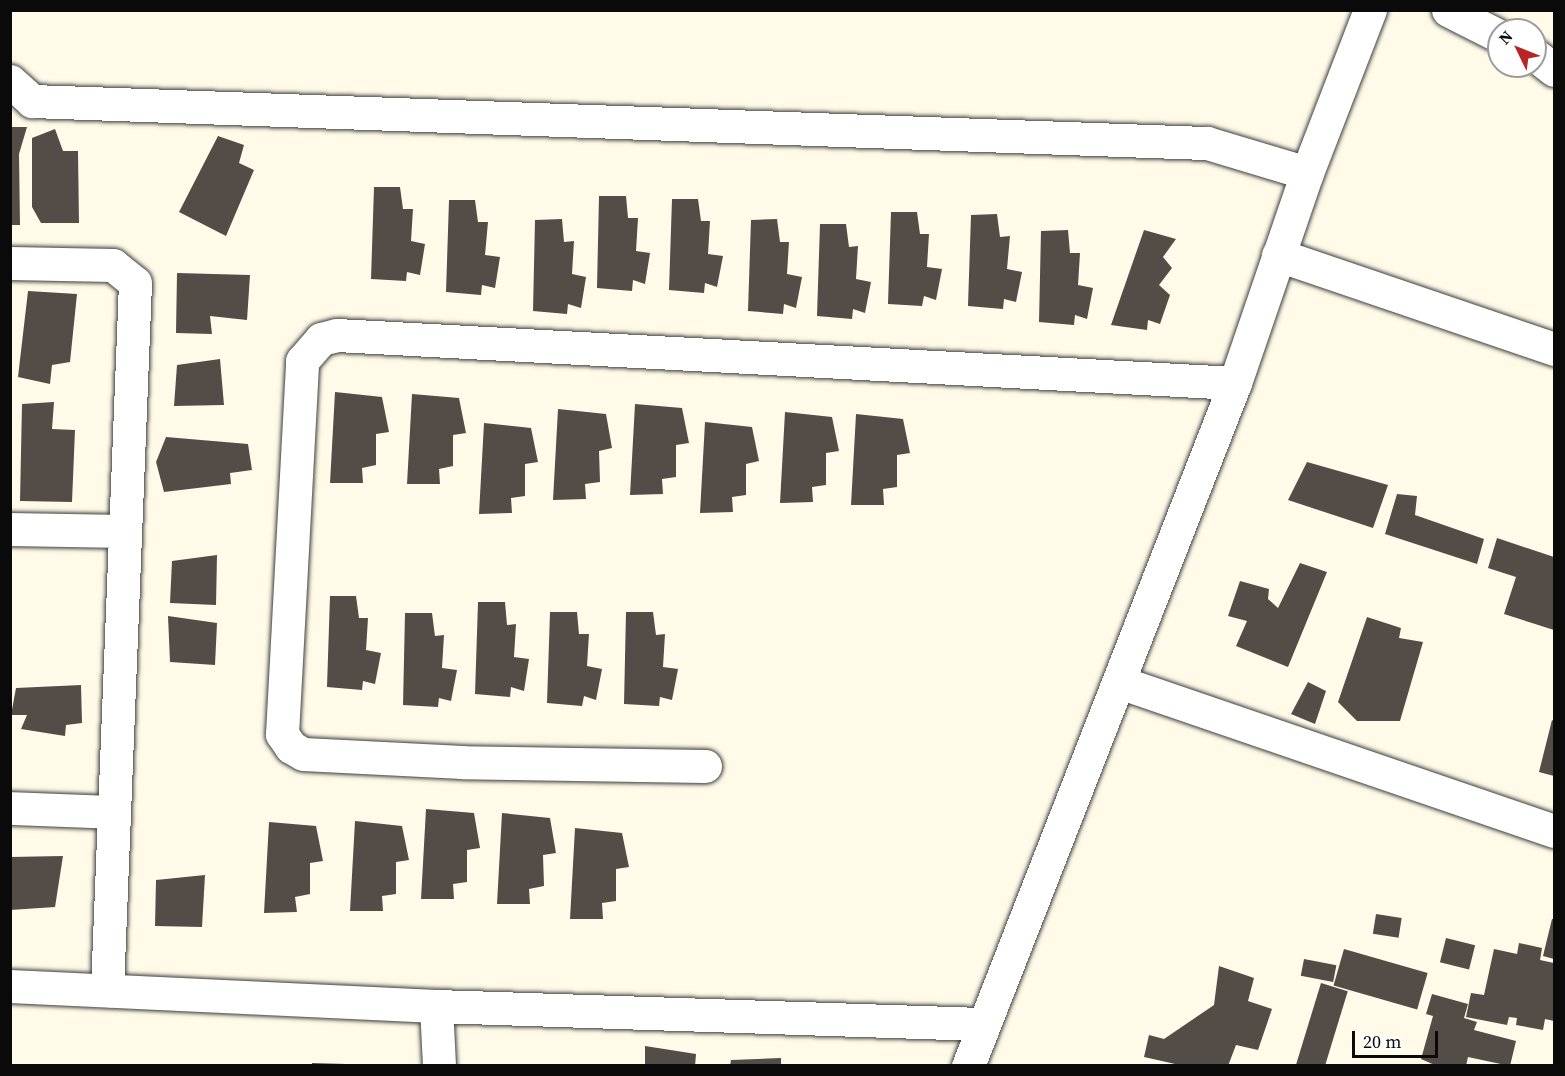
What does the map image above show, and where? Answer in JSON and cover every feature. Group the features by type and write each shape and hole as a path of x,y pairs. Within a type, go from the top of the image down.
{"street":[{"path":"968,1065 982,1024 1119,682 1235,383 1307,173 1370,10"},
{"path":"1448,10 1487,30"},
{"path":"10,81 32,101 1207,143 1307,173"},
{"path":"1278,255 1554,349"},
{"path":"10,262 112,265 135,283 107,990"},
{"path":"705,766 462,762 303,754 291,747 282,734 302,361 321,339 337,335 1235,383"},
{"path":"10,529 124,531"},
{"path":"1119,682 1554,831"},
{"path":"10,808 114,812"},
{"path":"10,986 436,1006 982,1024"},
{"path":"436,1006 439,1065"}],"building":[{"path":"10,127 27,127 19,154 20,225 10,225"},
{"path":"55,129 63,151 78,151 79,223 41,223 32,207 32,138"},
{"path":"218,136 244,145 239,163 254,170 226,236 179,212"},
{"path":"374,187 400,187 403,209 413,209 411,241 425,244 420,275 407,272 406,281 371,279"},
{"path":"599,196 626,196 628,218 638,218 636,251 650,253 645,284 633,280 632,291 597,288"},
{"path":"672,199 698,199 701,221 710,221 708,254 723,256 717,287 705,283 704,293 669,290"},
{"path":"449,200 475,200 478,222 488,222 485,255 500,257 495,288 482,285 481,295 446,292"},
{"path":"891,212 917,212 920,234 929,234 927,267 942,269 936,300 924,296 922,306 888,304"},
{"path":"997,214 1000,237 1010,236 1007,269 1022,272 1016,302 1004,299 1003,309 968,306 971,215"},
{"path":"562,219 564,242 574,241 572,274 586,277 581,308 568,304 567,314 533,311 535,220"},
{"path":"777,219 780,242 789,242 787,274 802,277 796,308 784,304 783,314 748,311 751,220"},
{"path":"820,224 846,224 849,247 858,246 856,279 871,282 865,313 853,309 852,319 817,316"},
{"path":"1068,230 1070,253 1080,253 1078,285 1093,288 1087,319 1075,315 1074,325 1039,322 1041,231"},
{"path":"1144,230 1176,239 1163,257 1172,268 1159,285 1170,295 1160,324 1148,320 1147,330 1111,325"},
{"path":"177,273 250,275 247,320 210,316 212,334 176,333"},
{"path":"28,291 77,294 70,362 52,365 50,384 18,377"},
{"path":"220,359 224,405 174,406 177,365"},
{"path":"335,392 382,397 389,432 376,434 376,465 362,468 363,483 330,483"},
{"path":"412,394 459,398 466,433 453,435 453,466 439,469 440,484 407,484"},
{"path":"54,402 52,429 75,430 72,502 20,501 22,404"},
{"path":"635,404 682,408 689,443 676,445 676,477 662,479 663,494 630,495"},
{"path":"558,409 606,414 612,448 599,451 600,482 585,484 586,499 553,500"},
{"path":"785,412 832,417 839,451 826,453 826,485 812,487 813,502 780,503"},
{"path":"856,414 903,419 910,453 897,455 897,487 883,489 884,505 851,505"},
{"path":"705,422 752,427 759,461 746,464 746,495 732,497 733,512 700,513"},
{"path":"484,423 531,428 538,462 525,464 525,496 511,498 512,513 479,514"},
{"path":"166,437 248,444 252,470 230,473 231,484 164,492 156,462"},
{"path":"1307,462 1388,485 1373,528 1288,500"},
{"path":"1397,494 1417,496 1415,515 1484,539 1477,564 1385,534"},
{"path":"1497,538 1554,557 1554,630 1504,614 1516,577 1488,568"},
{"path":"217,555 216,605 170,603 172,561"},
{"path":"1300,563 1327,572 1288,667 1236,646 1247,621 1228,616 1240,581 1269,589 1268,599 1278,608"},
{"path":"330,596 356,596 359,618 368,618 366,650 381,653 375,684 363,681 362,690 327,687"},
{"path":"478,602 505,602 507,625 516,624 514,657 529,659 524,691 511,687 510,697 475,694"},
{"path":"550,612 577,612 579,634 589,634 587,666 602,669 596,700 584,696 582,706 547,703"},
{"path":"626,612 653,612 656,635 665,634 663,667 678,669 672,700 660,697 659,706 624,704"},
{"path":"405,613 432,613 435,636 444,635 442,668 457,670 451,701 439,698 438,707 403,705"},
{"path":"168,616 217,623 215,665 170,662"},
{"path":"1367,617 1401,628 1399,638 1423,642 1400,721 1357,721 1338,702"},
{"path":"1308,682 1326,691 1315,724 1291,714"},
{"path":"81,685 82,723 66,725 65,736 21,729 27,715 11,715 16,688"},
{"path":"1552,720 1554,721 1554,776 1539,772"},
{"path":"426,809 474,813 480,848 467,850 467,882 453,884 454,899 421,899"},
{"path":"502,813 550,818 556,853 543,855 544,886 529,889 530,904 497,904"},
{"path":"355,821 402,826 409,860 396,862 396,894 382,896 383,911 350,911"},
{"path":"269,822 316,826 323,861 310,863 310,894 295,897 297,912 264,913"},
{"path":"575,828 622,833 629,867 616,869 616,901 602,903 603,919 570,919"},
{"path":"63,856 55,907 10,910 10,857"},
{"path":"205,875 202,927 155,926 156,880"},
{"path":"1376,914 1402,918 1399,938 1373,934"},
{"path":"1552,919 1554,919 1554,959 1543,956"},
{"path":"1446,938 1475,945 1469,970 1440,962"},
{"path":"1519,943 1542,948 1540,960 1554,963 1554,1021 1545,1019 1543,1030 1516,1025 1517,1018 1509,1017 1507,1025 1466,1017 1471,993 1484,995 1494,949 1517,954"},
{"path":"1344,949 1428,973 1417,1010 1334,986"},
{"path":"1304,959 1336,965 1333,982 1301,976"},
{"path":"1219,966 1254,978 1248,1001 1272,1009 1258,1050 1236,1045 1228,1066 1184,1066 1144,1057 1149,1035 1164,1039 1214,1005"},
{"path":"1321,983 1348,991 1325,1066 1296,1066"},
{"path":"1432,994 1468,1004 1464,1018 1477,1022 1474,1030 1516,1041 1510,1066 1468,1057 1466,1066 1437,1066 1421,1059 1433,1016 1426,1014"},
{"path":"645,1046 696,1054 695,1066 645,1066"},
{"path":"781,1058 781,1066 730,1066 731,1060"},
{"path":"312,1063 346,1064 346,1066 312,1066"}]}
